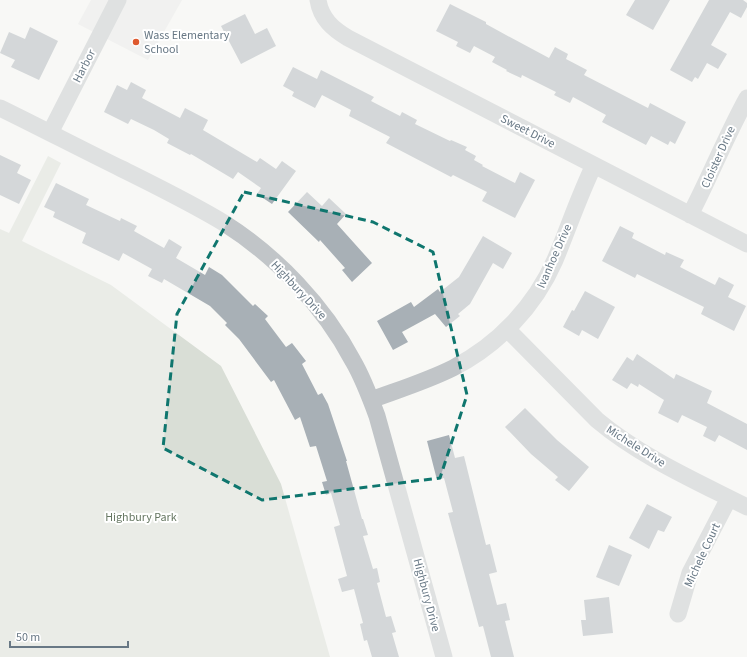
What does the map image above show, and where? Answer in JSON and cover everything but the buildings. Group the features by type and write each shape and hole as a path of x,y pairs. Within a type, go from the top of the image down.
{"street":[{"name":"Harbor","path":"50,133 118,0"},
{"name":"Sweet Drive","path":"319,4 325,20 334,30 348,38 747,244"},
{"name":"Cloister Drive","path":"690,215 708,180 728,134 747,98"},
{"name":"Highbury Drive","path":"0,108 205,212 241,235 259,249 291,278 315,303 337,333 353,360 377,416 395,476 444,657"},
{"name":"Ivanhoe Drive","path":"371,400 433,377 452,368 471,358 507,330 534,297 543,282 554,261 583,188 594,165"},
{"name":"Michele Drive","path":"507,330 597,420 613,434 649,456 747,507"},
{"name":"Michele Court","path":"678,614 690,574 729,498"}],"highlighted area":[{"path":"244,192 373,222 433,252 467,395 440,478 262,500 163,448 177,314"}],"shaded area":[{"name":"Wass Elementary School","path":"91,0 182,0 148,60 78,24"}],"green space":[{"name":"Highbury Park","path":"48,156 61,163 22,241 111,285 221,366 281,484 330,657 0,657 0,229 9,233"}],"place":[{"name":"Wass Elementary School","path":"136,42"}]}
